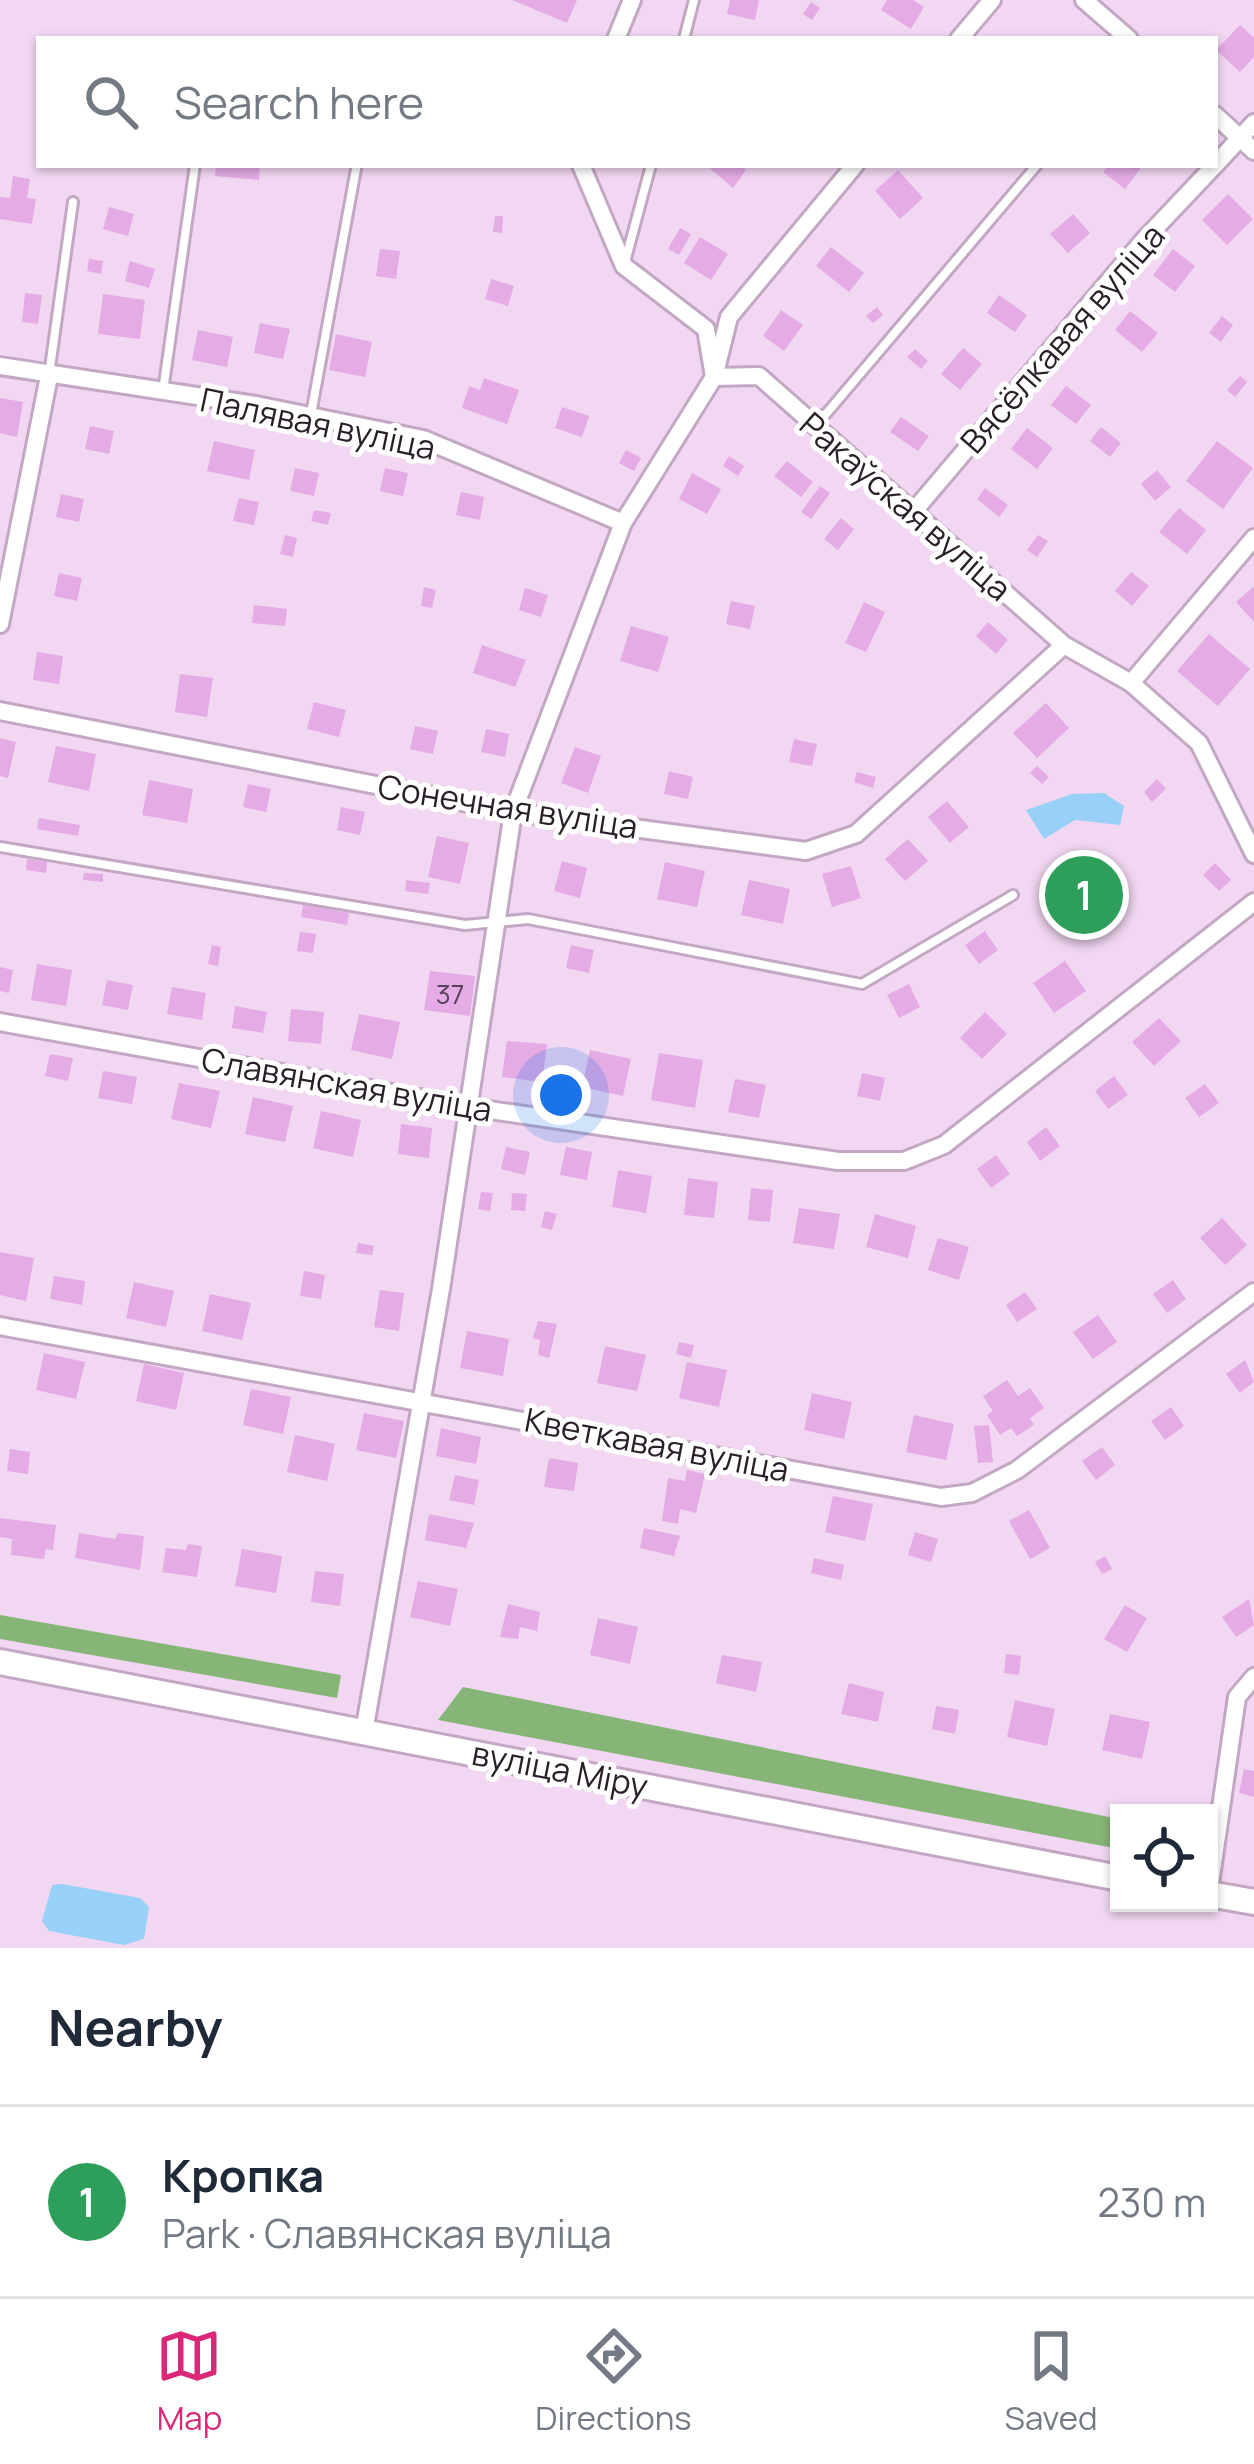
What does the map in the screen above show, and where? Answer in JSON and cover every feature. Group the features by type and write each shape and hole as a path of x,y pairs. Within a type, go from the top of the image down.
{"street":[{"path":"617,36 632,0"},
{"path":"962,36 992,0"},
{"path":"1084,0 1126,36"},
{"path":"1218,119 1247,145"},
{"name":"Вясёлкавая вуліца","path":"1218,163 1247,145 1254,123"},
{"path":"582,168 624,266 706,328 714,377"},
{"path":"364,1732 469,1107 512,812 623,523 714,377 729,316 852,168"},
{"name":"Вясёлкавая вуліца","path":"913,512 1212,168"},
{"name":"Палявая вуліца","path":"0,366 310,416 424,440 623,523"},
{"path":"0,624 49,376"},
{"name":"Ракаўская вуліца","path":"714,377 759,376 1064,645 1132,683 1198,743 1254,854"},
{"path":"1132,683 1254,538"},
{"name":"Сонечная вуліца","path":"0,711 512,812 806,850 832,847 856,835 1064,645"},
{"name":"Славянская вуліца","path":"0,1022 469,1107 838,1161 904,1161 944,1145 1254,902"},
{"name":"Кветкавая вуліца","path":"0,1326 940,1497 972,1492 1017,1470 1254,1292"},
{"name":"вуліца Міру","path":"0,1662 1110,1876"},
{"path":"1218,1830 1237,1696 1254,1677"},
{"path":"1218,1895 1254,1902"}],"lane":[{"path":"685,36 694,0"},
{"path":"163,392 195,168"},
{"path":"624,266 650,168"},
{"path":"808,419 826,414 1034,168"},
{"path":"310,416 356,170"},
{"path":"49,376 73,202"},
{"path":"0,847 465,925 529,919 862,984 1013,895"}],"green space":[{"path":"0,1615 341,1675 337,1698 0,1639"},
{"path":"463,1687 1110,1817 1110,1847 438,1720"}],"water":[{"path":"1104,793 1124,806 1120,825 1075,820 1044,839 1026,810 1072,794"},
{"path":"1092,853 1106,859 1111,894 1098,909 1084,911 1058,895 1061,882"},
{"path":"52,1885 140,1898 149,1907 144,1939 124,1945 49,1931 42,1921"}],"building":[{"path":"512,0 577,0 567,23"},
{"path":"730,0 759,0 755,20 727,14"},
{"path":"887,0 913,0 924,7 911,29 881,10"},
{"path":"811,2 820,8 812,20 803,14"},
{"path":"1240,25 1254,38 1254,57 1240,72 1218,48"},
{"path":"216,168 260,168 259,180 215,176"},
{"path":"710,168 746,170 733,188"},
{"path":"1106,168 1141,168 1125,189 1103,172"},
{"path":"898,170 923,198 900,219 875,191"},
{"path":"13,176 30,179 27,198 36,199 32,224 0,219 0,197 10,198"},
{"path":"1228,194 1253,219 1227,245 1202,220"},
{"path":"109,207 134,214 128,236 103,229"},
{"path":"1073,214 1090,233 1068,253 1050,234"},
{"path":"495,216 503,216 502,233 493,232"},
{"path":"680,228 691,234 679,255 668,249"},
{"path":"700,237 728,254 711,280 684,263"},
{"path":"831,247 864,273 849,292 816,266"},
{"path":"380,249 400,251 396,279 376,276"},
{"path":"1173,249 1195,266 1175,292 1153,275"},
{"path":"89,259 103,261 101,274 87,271"},
{"path":"130,261 155,269 149,288 125,281"},
{"path":"491,279 514,286 508,306 485,299"},
{"path":"25,293 42,295 38,324 22,322"},
{"path":"103,294 145,300 140,339 98,334"},
{"path":"999,295 1027,315 1015,332 987,313"},
{"path":"877,307 883,315 873,323 866,316"},
{"path":"781,310 803,325 784,351 763,336"},
{"path":"1130,311 1158,333 1142,352 1115,330"},
{"path":"1222,316 1233,325 1221,342 1209,333"},
{"path":"260,323 290,329 283,359 254,353"},
{"path":"198,330 233,337 227,367 192,360"},
{"path":"336,334 372,342 365,377 329,370"},
{"path":"963,348 982,364 960,390 941,374"},
{"path":"915,349 928,361 921,369 907,357"},
{"path":"1240,376 1247,382 1235,397 1227,390"},
{"path":"484,378 519,390 507,424 462,408 469,386 480,390"},
{"path":"1066,386 1091,405 1076,424 1051,405"},
{"path":"0,398 23,402 17,437 0,433"},
{"path":"562,407 589,416 582,437 555,428"},
{"path":"901,417 929,436 918,451 890,432"},
{"path":"90,426 114,431 109,454 85,449"},
{"path":"1101,427 1121,443 1110,457 1090,441"},
{"path":"1027,428 1053,448 1037,469 1011,449"},
{"path":"214,441 255,450 249,480 207,471"},
{"path":"1217,441 1253,468 1223,509 1186,481"},
{"path":"626,450 641,458 634,471 619,463"},
{"path":"729,456 744,466 738,476 723,466"},
{"path":"787,461 813,482 801,497 774,476"},
{"path":"295,468 319,473 314,496 290,491"},
{"path":"385,468 408,473 403,496 380,491"},
{"path":"1157,470 1171,487 1155,501 1141,484"},
{"path":"692,473 721,489 707,514 679,499"},
{"path":"820,486 830,493 811,519 801,512"},
{"path":"985,488 1008,505 999,517 977,499"},
{"path":"461,492 484,497 480,520 456,515"},
{"path":"61,494 84,499 79,522 56,517"},
{"path":"239,498 259,502 254,525 233,521"},
{"path":"1179,508 1206,530 1187,554 1159,532"},
{"path":"314,510 331,513 328,525 311,521"},
{"path":"841,518 854,529 838,550 824,539"},
{"path":"285,535 297,538 293,557 280,554"},
{"path":"1038,535 1048,541 1037,557 1027,550"},
{"path":"1131,572 1149,586 1132,606 1115,591"},
{"path":"59,573 82,578 77,601 54,596"},
{"path":"1254,586 1254,622 1236,602"},
{"path":"424,587 436,590 432,608 421,606"},
{"path":"525,588 548,595 541,617 519,610"},
{"path":"731,601 755,606 750,629 726,624"},
{"path":"864,602 885,612 866,652 845,643"},
{"path":"254,605 287,609 285,626 252,623"},
{"path":"988,622 1008,640 996,654 976,636"},
{"path":"631,626 669,637 658,672 620,661"},
{"path":"1209,634 1250,669 1218,706 1177,671"},
{"path":"482,645 526,660 515,687 473,673"},
{"path":"37,652 63,656 59,684 33,680"},
{"path":"180,674 213,678 207,717 175,712"},
{"path":"314,702 346,710 339,737 307,729"},
{"path":"1046,703 1069,728 1037,758 1013,733"},
{"path":"415,726 438,731 433,754 410,749"},
{"path":"486,729 509,734 505,757 481,752"},
{"path":"0,738 16,742 8,778 0,776"},
{"path":"794,739 817,744 812,766 789,762"},
{"path":"56,746 96,754 89,791 48,782"},
{"path":"575,747 601,756 588,793 561,783"},
{"path":"1037,766 1049,777 1042,784 1030,773"},
{"path":"669,771 693,777 688,799 664,794"},
{"path":"857,772 876,777 873,788 854,782"},
{"path":"1157,779 1166,789 1152,802 1144,792"},
{"path":"149,780 193,789 187,823 142,815"},
{"path":"248,784 271,789 266,812 243,807"},
{"path":"947,801 969,827 950,843 928,817"},
{"path":"341,807 365,812 360,835 337,830"},
{"path":"39,818 80,825 78,836 37,829"},
{"path":"437,836 469,843 460,884 428,877"},
{"path":"908,839 928,861 905,881 885,859"},
{"path":"27,859 47,862 46,873 26,870"},
{"path":"562,861 587,868 580,898 554,891"},
{"path":"665,862 705,871 697,907 657,899"},
{"path":"1215,863 1231,880 1219,891 1203,875"},
{"path":"851,866 861,898 832,907 822,874"},
{"path":"84,873 103,874 103,882 83,880"},
{"path":"406,880 430,883 428,894 405,891"},
{"path":"749,880 790,889 783,924 741,915"},
{"path":"303,905 349,913 347,925 301,917"},
{"path":"985,931 998,950 979,964 965,945"},
{"path":"300,932 316,934 313,953 297,951"},
{"path":"212,945 221,947 218,966 208,964"},
{"path":"571,945 594,950 589,973 566,968"},
{"path":"1065,961 1086,991 1054,1013 1033,983"},
{"path":"37,964 72,970 66,1006 31,1000"},
{"path":"0,967 13,970 9,993 0,991"},
{"path":"430,971 475,976 470,1016 424,1010"},
{"path":"107,980 133,985 128,1010 102,1005"},
{"path":"909,984 920,1007 899,1018 887,995"},
{"path":"172,987 206,993 202,1020 167,1014"},
{"path":"235,1006 267,1012 263,1033 232,1028"},
{"path":"291,1009 324,1012 321,1044 288,1041"},
{"path":"985,1012 1007,1034 982,1059 960,1038"},
{"path":"359,1014 400,1022 392,1059 351,1050"},
{"path":"1159,1018 1181,1041 1154,1066 1132,1042"},
{"path":"507,1041 547,1044 542,1082 502,1077"},
{"path":"590,1050 631,1059 623,1096 582,1087"},
{"path":"659,1053 703,1060 695,1108 651,1100"},
{"path":"50,1054 73,1058 68,1081 45,1076"},
{"path":"103,1071 137,1077 132,1104 98,1098"},
{"path":"862,1073 885,1078 880,1101 857,1096"},
{"path":"1114,1076 1128,1095 1108,1109 1095,1091"},
{"path":"735,1079 766,1085 759,1118 728,1112"},
{"path":"179,1083 220,1091 211,1128 171,1119"},
{"path":"1205,1084 1219,1103 1199,1117 1185,1098"},
{"path":"253,1097 293,1106 285,1142 245,1134"},
{"path":"321,1111 361,1120 353,1157 313,1148"},
{"path":"401,1124 432,1128 429,1158 398,1154"},
{"path":"1046,1127 1060,1146 1040,1161 1027,1142"},
{"path":"506,1147 530,1152 525,1175 501,1169"},
{"path":"566,1147 592,1152 587,1180 560,1175"},
{"path":"996,1155 1010,1174 991,1188 977,1169"},
{"path":"618,1170 652,1176 646,1213 612,1207"},
{"path":"688,1178 718,1182 714,1218 684,1215"},
{"path":"751,1188 773,1190 770,1222 748,1220"},
{"path":"481,1192 493,1193 490,1211 478,1209"},
{"path":"512,1193 527,1194 525,1211 511,1210"},
{"path":"799,1208 840,1214 834,1249 793,1243"},
{"path":"545,1211 557,1214 552,1230 541,1227"},
{"path":"875,1214 916,1226 908,1258 866,1247"},
{"path":"1222,1218 1247,1245 1225,1265 1200,1238"},
{"path":"938,1238 969,1247 959,1280 928,1270"},
{"path":"358,1243 374,1246 372,1255 356,1253"},
{"path":"0,1252 34,1258 26,1301 0,1295"},
{"path":"304,1271 325,1275 321,1299 300,1296"},
{"path":"54,1276 85,1281 82,1305 50,1299"},
{"path":"1173,1280 1186,1299 1167,1313 1153,1294"},
{"path":"134,1282 174,1291 166,1327 126,1318"},
{"path":"380,1290 404,1293 399,1331 374,1327"},
{"path":"1025,1292 1037,1309 1017,1322 1006,1305"},
{"path":"210,1294 251,1303 242,1340 202,1331"},
{"path":"1098,1315 1117,1342 1093,1359 1073,1332"},
{"path":"538,1321 557,1324 549,1358 538,1355 540,1340 533,1338"},
{"path":"467,1331 509,1339 503,1376 460,1368"},
{"path":"679,1342 694,1345 691,1358 676,1354"},
{"path":"605,1346 646,1355 637,1391 597,1383"},
{"path":"44,1353 85,1362 76,1399 36,1390"},
{"path":"1245,1360 1254,1382 1240,1393 1226,1374"},
{"path":"687,1362 727,1370 719,1407 679,1398"},
{"path":"144,1364 184,1373 176,1410 136,1401"},
{"path":"1007,1380 1018,1396 1030,1388 1044,1408 1030,1418 1034,1425 1017,1436 1011,1428 1000,1435 987,1415 993,1411 983,1396"},
{"path":"251,1389 291,1397 283,1434 243,1425"},
{"path":"812,1393 852,1402 844,1439 804,1430"},
{"path":"1171,1407 1184,1426 1165,1440 1151,1421"},
{"path":"364,1413 404,1421 396,1458 356,1450"},
{"path":"914,1415 954,1424 946,1460 906,1452"},
{"path":"989,1425 993,1462 978,1463 974,1426"},
{"path":"441,1428 481,1437 476,1464 436,1456"},
{"path":"295,1435 335,1444 327,1481 287,1472"},
{"path":"1102,1447 1115,1465 1096,1480 1082,1461"},
{"path":"10,1449 30,1452 28,1474 7,1471"},
{"path":"549,1458 578,1463 574,1491 544,1487"},
{"path":"687,1470 705,1474 696,1513 680,1509 678,1524 662,1521 668,1478 685,1481"},
{"path":"455,1475 479,1480 474,1505 449,1500"},
{"path":"833,1496 873,1504 865,1541 825,1532"},
{"path":"1029,1510 1050,1548 1030,1559 1009,1521"},
{"path":"429,1514 474,1523 466,1548 425,1540"},
{"path":"0,1518 56,1525 53,1550 46,1549 44,1559 11,1555 12,1539 0,1537"},
{"path":"644,1528 680,1536 674,1556 640,1548"},
{"path":"915,1532 938,1539 931,1562 908,1555"},
{"path":"79,1533 115,1539 118,1533 144,1536 140,1570 75,1558"},
{"path":"188,1544 202,1546 197,1577 162,1572 166,1548 186,1550"},
{"path":"242,1549 282,1556 276,1593 235,1586"},
{"path":"1105,1556 1112,1569 1102,1574 1095,1562"},
{"path":"814,1558 844,1565 841,1580 811,1573"},
{"path":"315,1571 344,1574 340,1606 311,1602"},
{"path":"418,1581 458,1589 450,1626 410,1617"},
{"path":"1249,1599 1254,1625 1236,1637 1222,1617"},
{"path":"508,1604 540,1612 537,1631 520,1627 518,1639 500,1637"},
{"path":"1125,1605 1147,1618 1127,1652 1104,1639"},
{"path":"598,1618 638,1627 630,1664 590,1655"},
{"path":"1006,1654 1021,1656 1019,1675 1004,1673"},
{"path":"722,1655 762,1662 756,1692 716,1683"},
{"path":"849,1683 884,1692 878,1722 841,1714"},
{"path":"1015,1700 1055,1709 1047,1746 1007,1737"},
{"path":"936,1706 959,1710 955,1734 932,1729"},
{"path":"1110,1714 1150,1722 1142,1759 1102,1750"},
{"path":"1244,1769 1254,1771 1254,1797 1239,1793"}],"place":[{"name":"Кропка","path":"1084,895"}]}
